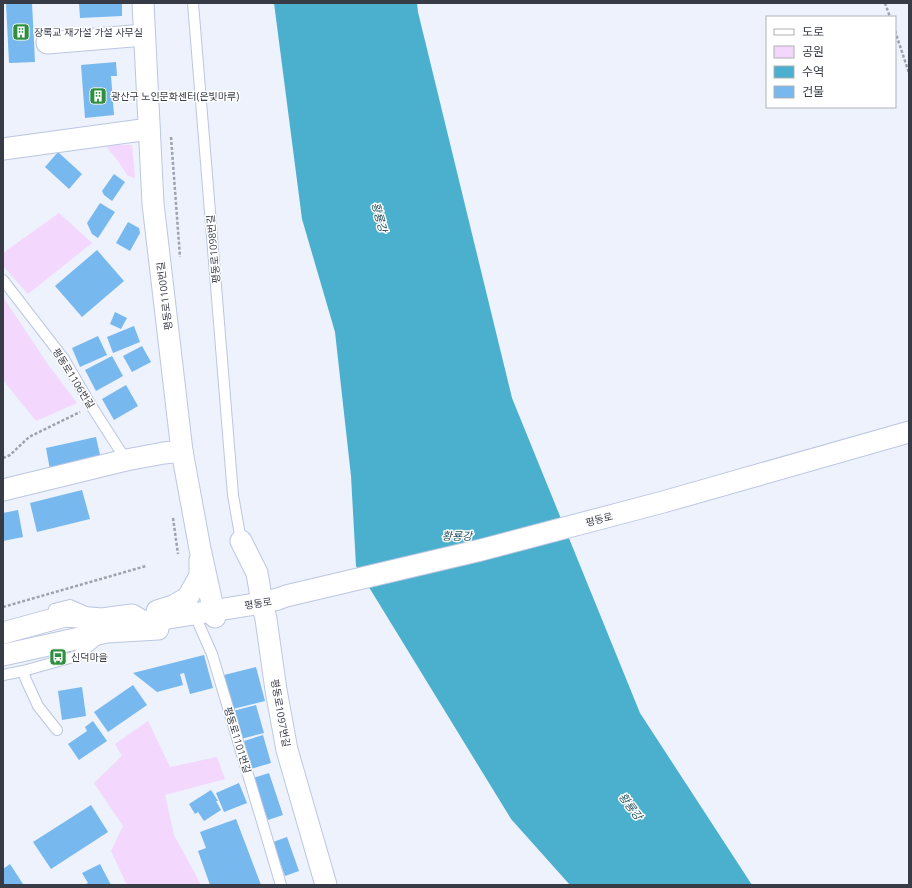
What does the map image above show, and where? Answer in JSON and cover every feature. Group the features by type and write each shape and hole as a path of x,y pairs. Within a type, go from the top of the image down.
{"street":[{"name":"평동로1100번길","path":"142,3 153,204 182,451 200,549 209,585 202,612"},
{"path":"47,43 144,34"},
{"path":"3,149 149,129"},
{"name":"평동로","path":"3,655 104,626 132,615 144,622 278,601 284,597 481,550 663,502 909,432"},
{"path":"3,490 126,460 182,451"},
{"name":"평동로1097번길","path":"241,541 257,573 287,750 326,885"},
{"path":"200,549 202,612"},
{"name":"평동로","path":"6,627 65,616 104,626 161,629 202,612"}],"lane":[{"name":"평동로1098번길","path":"193,3 233,495 241,541"},
{"name":"평동로1106번길","path":"3,280 64,358 92,407 126,460"},
{"name":"평동로1101번길","path":"202,612 212,654 281,885"},
{"path":"3,675 77,656 104,626"},
{"path":"23,671 38,706 57,730"}],"path":[{"path":"886,3 890,16"},
{"path":"896,34 909,73"},
{"path":"170,133 180,258"},
{"path":"3,458 10,455 28,437 92,407"},
{"path":"3,607 146,566"}],"green space":[{"path":"105,145 132,145 135,178 128,176"},
{"path":"59,213 92,243 28,294 3,266 3,253"},
{"path":"3,297 47,363 77,403 36,421 3,380"},
{"path":"148,721 170,767 217,757 225,779 165,795 174,835 201,885 127,885 111,851 123,826 94,783 122,756 115,744"}],"water":[{"name":"황룡강","path":"274,3 417,3 512,398 640,713 752,885 570,885 511,819 356,566 351,476 335,332 302,219"}],"building":[{"name":"장록교 재가설 가설 사무실","path":"6,3 32,3 35,62 9,63"},
{"path":"79,3 122,3 122,16 80,18"},
{"name":"광산구 노인문화센터(은빛마루)","path":"116,62 117,76 111,76 114,115 85,118 81,65"},
{"path":"58,152 82,174 69,189 45,167"},
{"path":"114,174 125,182 112,201 104,195 102,191"},
{"path":"100,203 115,212 98,238 92,234 87,223"},
{"path":"128,222 139,228 140,233 130,251 116,243"},
{"path":"97,250 124,281 82,317 55,286"},
{"path":"115,312 127,318 121,329 110,324"},
{"path":"134,326 140,342 113,353 107,337"},
{"path":"98,336 107,355 80,367 72,348"},
{"path":"142,346 151,362 132,372 123,356"},
{"path":"112,356 123,376 96,391 85,370"},
{"path":"126,385 138,406 114,420 102,399"},
{"path":"96,437 101,459 50,470 46,448"},
{"path":"82,490 90,519 37,532 30,503"},
{"path":"18,510 23,537 3,541 3,513"},
{"path":"204,655 213,688 190,694 184,673 180,674 183,685 157,692 133,673"},
{"path":"256,667 265,701 233,709 224,675"},
{"path":"133,685 147,705 108,732 94,712"},
{"path":"82,687 86,716 62,720 58,691"},
{"path":"256,705 264,733 241,739 233,711"},
{"path":"93,721 107,741 79,760 68,744 87,731 85,727"},
{"path":"263,735 271,763 251,769 244,741"},
{"path":"269,773 283,815 268,820 253,778"},
{"path":"239,783 247,803 224,812 216,793"},
{"path":"211,790 218,801 216,801 221,810 204,821 198,812 195,814 189,804"},
{"path":"91,805 108,832 51,869 33,842"},
{"path":"236,819 261,885 210,885 198,851 206,848 200,832"},
{"path":"287,837 299,871 285,876 273,842"},
{"path":"10,864 23,884 22,885 3,885 3,869"},
{"path":"100,864 111,885 84,885 88,883 82,873"}],"place":[{"name":"장록교 재가설 가설 사무실","path":"21,32"},
{"name":"광산구 노인문화센터(은빛마루)","path":"98,96"},
{"name":"신덕마을","path":"58,657"}]}
